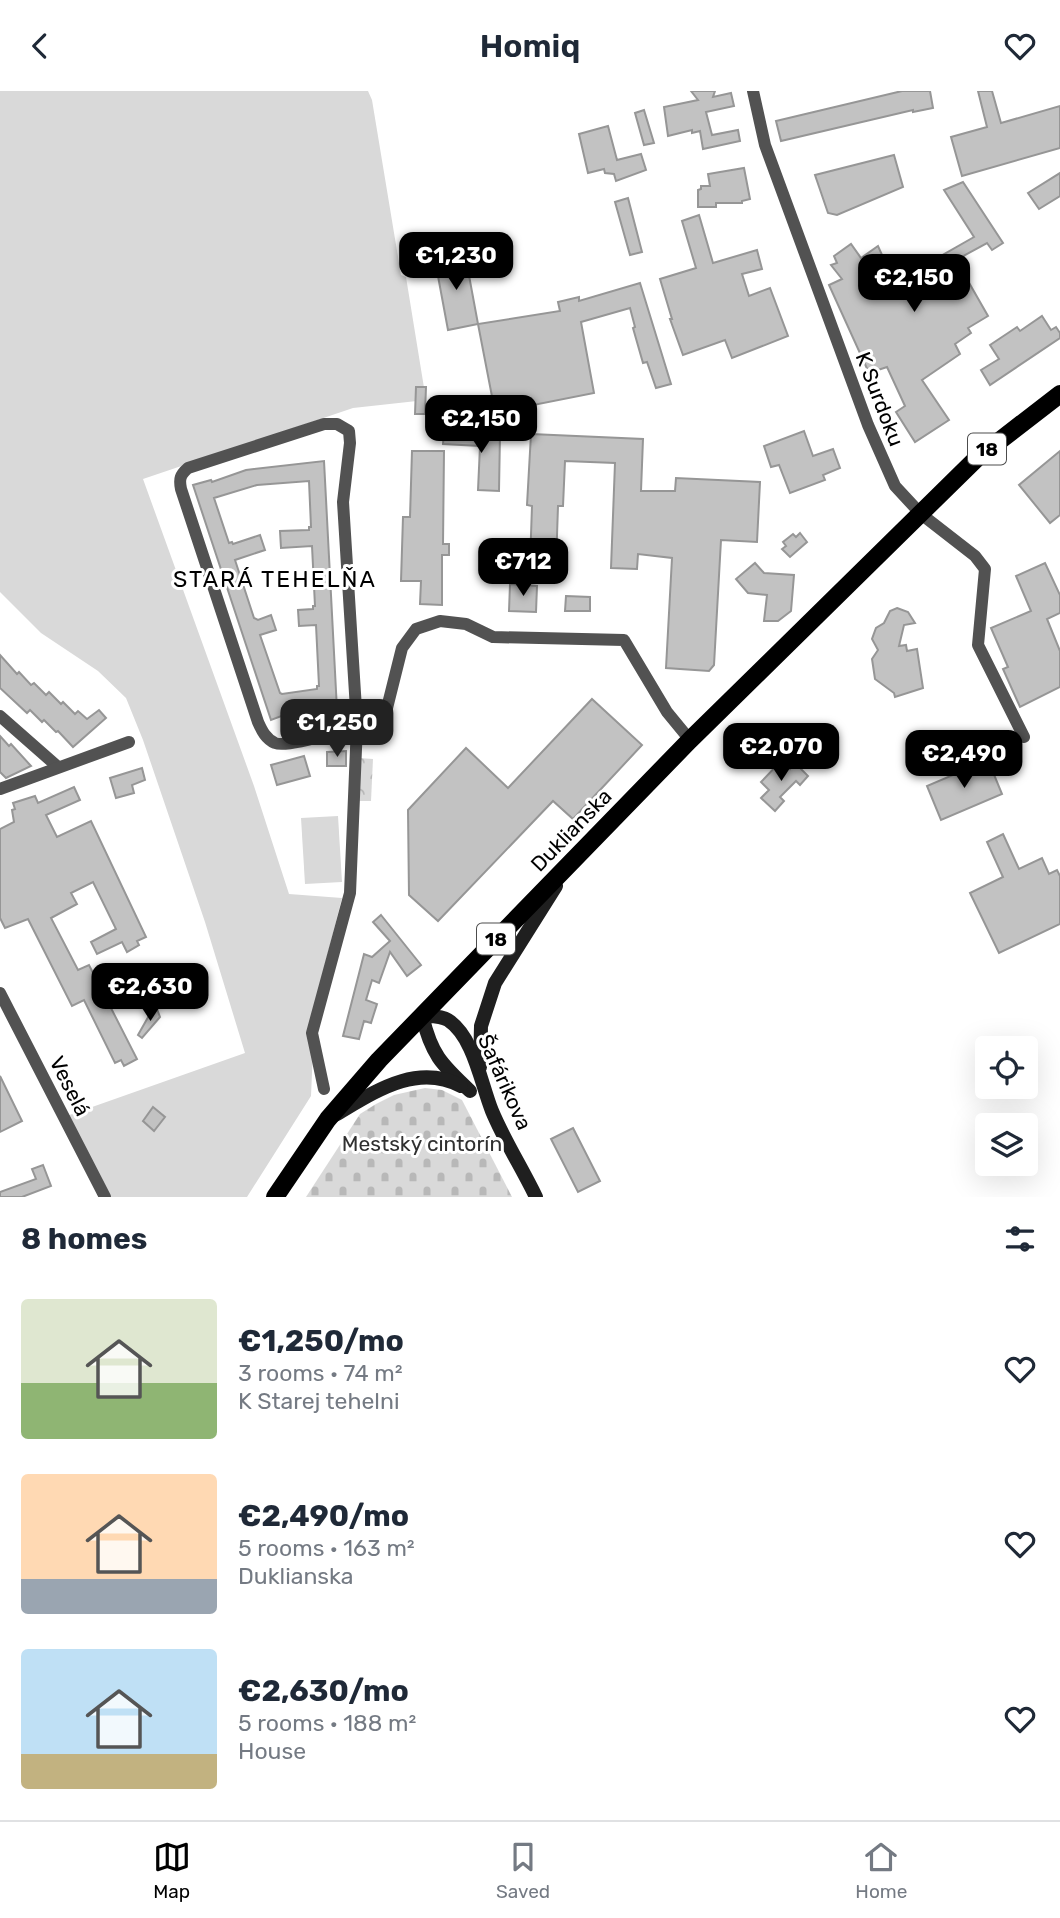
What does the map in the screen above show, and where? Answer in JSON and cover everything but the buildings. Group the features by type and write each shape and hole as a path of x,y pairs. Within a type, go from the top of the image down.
{"main road":[{"name":"Duklianska","path":"275,1197 328,1119 379,1060 690,740 975,459 1060,394"}],"street":[{"name":"K Surdoku","path":"753,91 765,145 868,425 895,486 921,514"},
{"path":"324,1089 312,1034 350,893 357,725 343,502 349,431 337,424 324,424 188,468 179,481 181,489 264,735 274,743 288,745 357,725 375,719 386,712 402,649 416,629 440,621 466,624 493,637 624,640 667,712 690,740"},
{"path":"921,514 975,556 985,569 978,645 1024,737"},
{"path":"0,716 58,767"},
{"path":"0,789 130,742"},
{"path":"480,1072 481,1026 495,983 570,864"},
{"name":"Veselá","path":"0,993 105,1197"},
{"name":"Šafárikova","path":"492,1111 446,1069 433,1052 422,1015 446,1018 458,1029 480,1072 492,1111 536,1197"},
{"path":"328,1119 390,1083 422,1077 453,1082 470,1091"}],"green space":[{"path":"0,91 368,91 372,100 401,275 406,277 426,400 353,408 143,479 254,786 289,894 342,898 315,1003 311,1096 247,1197 102,1197 61,1118 245,1053 205,922 126,698 98,671 41,633 0,592"},
{"path":"359,758 373,759 371,801 356,801"},
{"path":"338,816 342,882 305,884 301,818"},
{"name":"Mestský cintorín","path":"425,1088 442,1090 462,1100 512,1197 306,1197 360,1114 394,1095"}],"district":[{"name":"STARÁ TEHELŇA","path":"275,579"}]}
